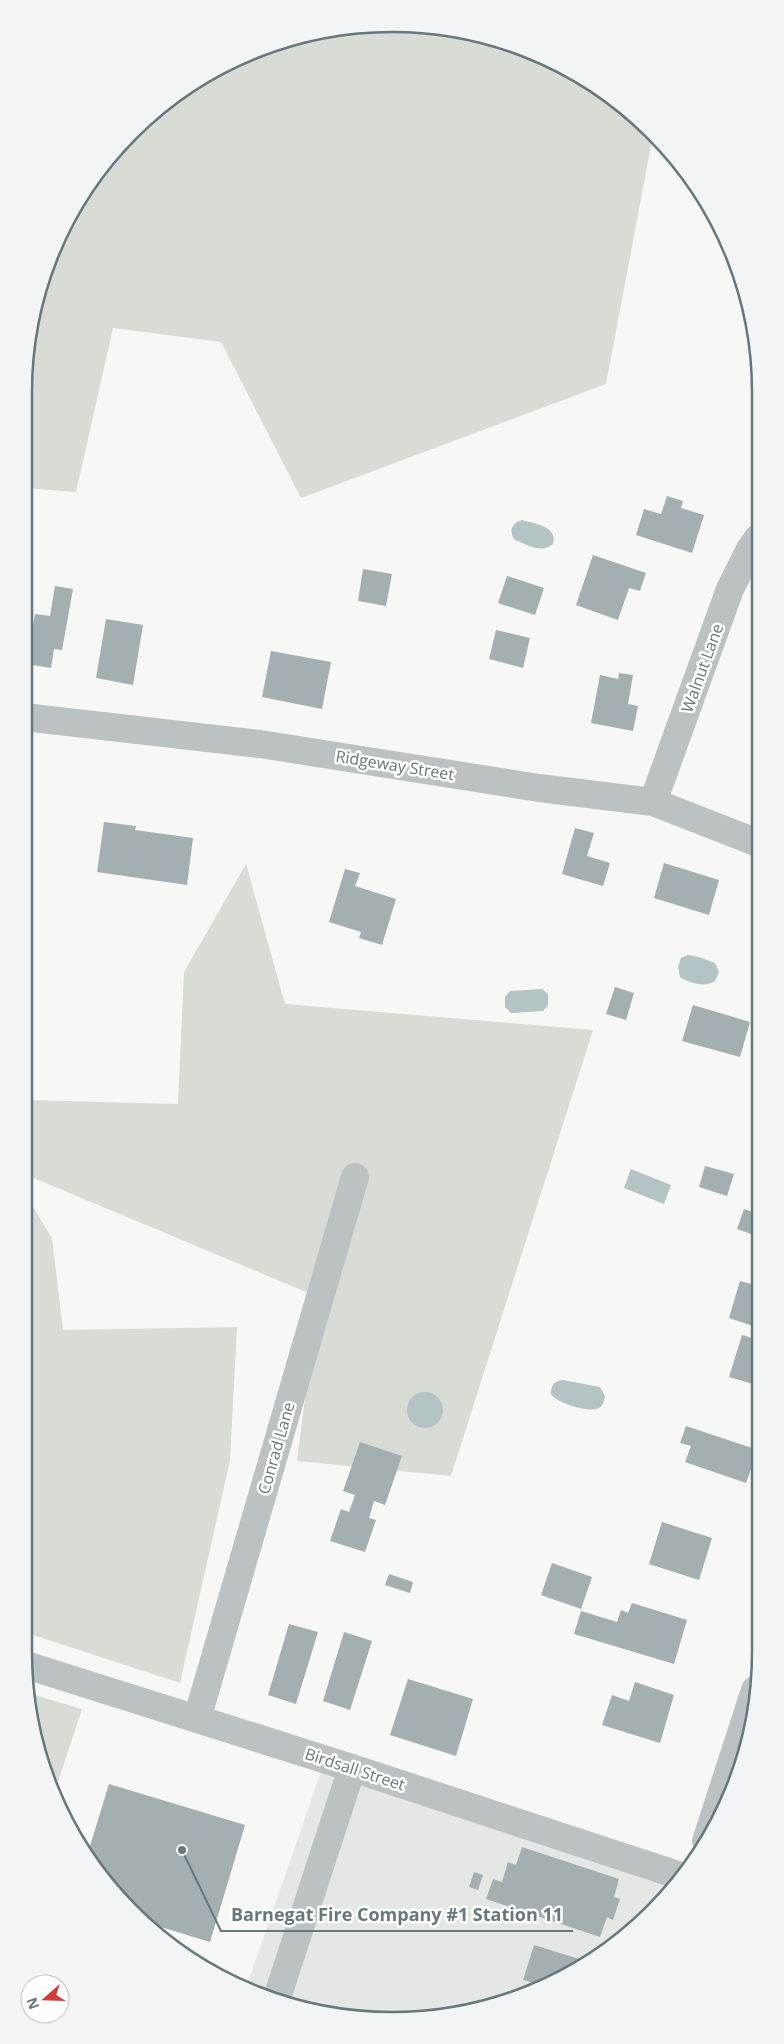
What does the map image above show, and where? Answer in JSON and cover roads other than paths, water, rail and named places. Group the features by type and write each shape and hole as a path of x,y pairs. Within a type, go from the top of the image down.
{"street":[{"name":"Walnut Lane","path":"653,802 730,589 752,546"},
{"name":"Ridgeway Street","path":"32,718 260,744 539,788 653,802 752,841"},
{"name":"Conrad Lane","path":"196,1719 355,1177"},
{"name":"Birdsall Street","path":"33,1667 352,1768 675,1874"},
{"path":"720,1799 745,1721"},
{"path":"279,1993 352,1768"}],"place":[{"name":"Barnegat Fire Company #1 Station 11","path":"182,1850"}]}
